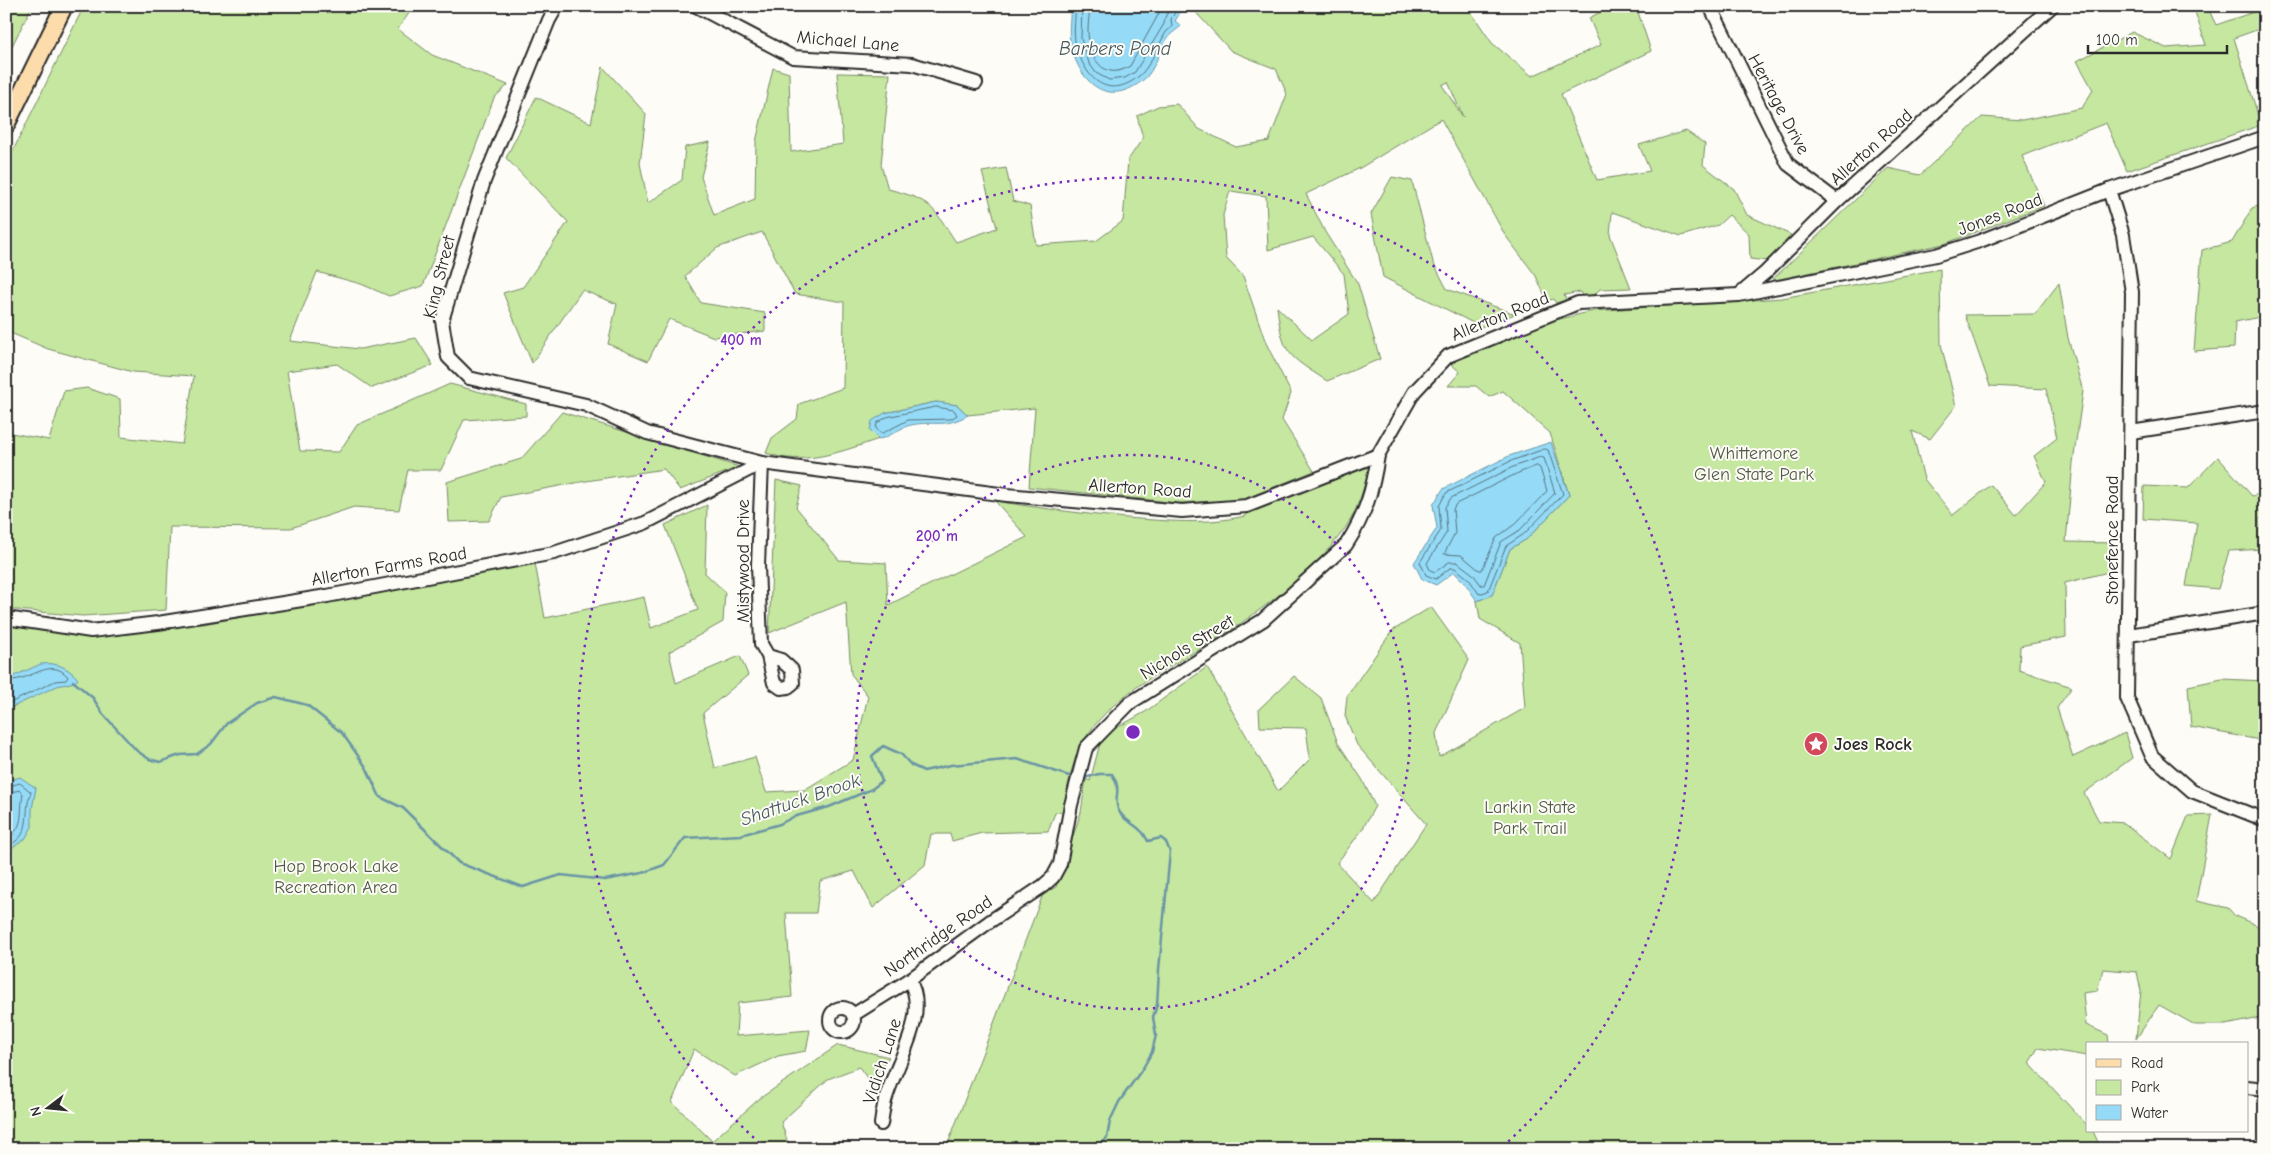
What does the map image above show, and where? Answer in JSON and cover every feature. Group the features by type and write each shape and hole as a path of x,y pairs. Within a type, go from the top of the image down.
{"main road":[{"path":"6,125 64,6"}],"street":[{"name":"King Street","path":"557,6 549,20 484,181 442,321 448,357 468,378 586,405 647,433 762,463"},
{"name":"Michael Lane","path":"696,6 793,57 912,64 976,83"},
{"name":"Heritage Drive","path":"1710,6 1788,164 1837,201"},
{"name":"Allerton Road","path":"762,463 1007,494 1182,511 1247,506 1378,455 1414,392 1448,356 1578,302 1739,295 1766,272 1837,201 2052,6"},
{"name":"Jones Road","path":"1739,295 1936,255 1980,241 2109,190 2265,137"},
{"name":"Stonefence Road","path":"2109,190 2123,235 2132,292 2128,698 2152,756 2192,791 2265,820"},
{"path":"2130,432 2265,411"},
{"name":"Nichols Street","path":"1044,886 1053,877 1060,864 1071,805 1086,748 1130,703 1263,620 1346,544 1355,531 1372,493 1378,455"},
{"name":"Allerton Farms Road","path":"6,618 91,631 139,626 327,596 554,553 645,523 762,463"},
{"name":"Mistywood Drive","path":"762,463 758,575 760,644 768,656"},
{"path":"2129,635 2265,613"},
{"name":"Northridge Road","path":"853,1015 909,980 989,922 1044,886"},
{"name":"Vidich Lane","path":"881,1124 885,1100 916,1016 915,994 909,980"},
{"path":"2248,1088 2265,1089"}],"green space":[{"path":"6,6 32,6 6,58"},
{"path":"84,6 414,6 398,29 432,55 508,85 494,98 423,286 389,296 361,284 317,272 290,341 360,349 416,338 433,365 372,388 337,364 287,371 300,451 339,452 357,425 450,384 526,404 526,416 464,420 441,470 408,470 399,510 354,507 291,528 170,527 166,610 83,616 6,609 6,432 49,440 64,391 87,388 120,399 121,437 182,444 194,376 133,372 48,349 6,331 6,165"},
{"path":"1190,6 1467,6 1492,43 1532,76 1601,45 1589,18 1612,6 1636,6 1651,51 1561,94 1597,180 1650,171 1639,145 1686,131 1705,144 1703,165 1734,189 1747,215 1791,235 1768,261 1750,259 1749,234 1729,215 1718,225 1681,236 1612,212 1610,235 1631,288 1600,289 1594,295 1583,297 1580,292 1564,295 1566,300 1556,303 1553,299 1547,301 1536,276 1505,235 1441,119 1360,168 1306,194 1325,232 1358,284 1380,359 1327,381 1295,359 1289,352 1282,335 1277,307 1312,340 1349,314 1344,274 1313,237 1268,250 1266,196 1230,191 1223,215 1226,258 1243,276 1266,343 1291,393 1282,420 1314,471 1242,500 1178,503 1029,487 1035,408 968,415 957,405 936,402 885,413 870,430 879,439 851,448 809,458 780,457 766,453 772,438 797,419 799,404 843,388 844,302 795,294 762,232 717,248 685,276 701,303 765,313 765,331 714,337 669,319 648,361 608,344 617,304 582,290 532,363 503,293 523,287 568,222 506,158 536,97 591,123 603,67 646,114 640,163 648,203 682,180 685,147 710,142 701,177 714,215 755,199 756,142 773,68 789,73 791,152 843,144 837,73 890,74 881,165 888,189 914,197 930,206 956,242 997,228 982,172 1006,168 1013,201 1030,206 1036,245 1096,241 1123,221 1128,160 1143,138 1137,116 1158,106 1177,104 1199,129 1236,147 1269,141 1287,94 1276,69 1231,51","holes":["1448,82 1463,117 1442,85"]},
{"path":"2193,6 2207,6 2216,25 2265,8 2265,27 2234,38 2261,125 2127,171 2106,123 2022,156 2044,206 1944,244 1771,281 1888,168 1920,175 1982,117 2022,120 2082,108 2093,90 2077,61 2132,32 2166,48 2206,45"},
{"path":"1392,177 1412,181 1433,262 1447,289 1515,314 1481,327 1383,277 1371,214"},
{"path":"2265,204 2265,316 2235,322 2234,348 2194,351 2202,250 2232,242 2252,208"},
{"path":"1940,269 1941,344 1956,406 1930,439 1912,431 1924,479 1953,515 1991,485 2016,515 2046,482 2034,456 2057,438 2046,389 1990,386 1965,315 2035,314 2059,283 2068,338 2083,391 2073,463 2066,542 2115,543 2112,571 2065,583 2066,637 2020,646 2019,670 2072,687 2057,708 2073,757 2125,733 2132,758 2084,793 2099,821 2124,823 2171,859 2188,816 2212,815 2196,901 2228,908 2235,916 2265,929 2265,1017 2226,1025 2195,1025 2159,1005 2136,1039 2141,991 2137,972 2103,969 2097,991 2083,993 2086,1025 2108,1035 2109,1042 2086,1042 2086,1056 2038,1048 2029,1063 2086,1124 2086,1132 2093,1132 2101,1149 946,1149 1043,894 1056,887 1081,812 1086,779 1090,781 1102,736 1145,712 1207,667 1278,791 1310,759 1306,728 1260,727 1259,709 1294,676 1321,698 1338,743 1362,779 1375,806 1362,830 1337,863 1374,903 1426,824 1357,745 1345,716 1347,696 1392,631 1431,607 1469,660 1436,733 1439,757 1525,708 1520,643 1480,619 1477,601 1492,595 1510,549 1527,539 1569,495 1550,433 1503,391 1489,397 1476,386 1448,386 1460,372 1451,364 1473,352 1556,320 1593,311 1782,298"},
{"path":"562,412 739,467 680,490 664,469 501,497 489,521 449,522 447,482 521,459"},
{"path":"2218,457 2252,496 2265,492 2265,518 2259,519 2264,549 2229,551 2218,589 2186,586 2197,523 2143,519 2144,486 2188,488"},
{"name":"Hop Brook Lake Recreation Area","path":"1370,466 1360,500 1351,519 1338,538 1303,574 1262,608 1220,637 1136,688 1121,699 1094,726 1083,742 1076,758 1070,775 1063,811 1055,813 1048,831 982,833 952,841 950,834 931,834 925,865 873,908 854,871 820,881 816,913 786,913 792,997 738,1003 736,1036 810,1030 806,1051 778,1056 735,1076 694,1049 672,1102 712,1141 759,1099 838,1045 889,1057 870,1082 859,1067 828,1079 781,1122 790,1149 6,1149 6,623 77,633 203,624 535,563 545,618 644,597 651,628 698,610 665,525 707,505 705,573 725,592 723,622 669,652 676,683 740,656 748,675 703,713 715,768 755,757 766,792 804,790 853,760 868,696 851,674 846,602 769,633 776,480 802,486 796,507 839,560 886,563 888,605 1027,537 995,501 1127,518 1186,522 1216,521 1245,516 1247,513"},
{"path":"2222,679 2265,681 2265,741 2191,727 2188,686"}],"water":[{"name":"Barbers Pond","path":"1070,6 1184,6 1175,21 1181,26 1166,40 1147,77 1128,89 1116,92 1104,91 1094,86 1079,67 1070,41"},
{"path":"936,402 957,405 968,415 952,422 911,425 879,439 870,430 872,421 885,413"},
{"path":"1551,442 1569,495 1527,539 1510,549 1492,595 1477,601 1465,583 1454,572 1436,585 1422,579 1414,563 1437,528 1433,505 1443,489 1509,456"},
{"path":"41,664 61,666 78,679 75,682 57,686 6,710 6,673 14,676"},
{"path":"20,777 36,788 32,809 32,827 25,839 6,852 6,782"}],"waterway":[{"name":"Shattuck Brook","path":"73,681 93,698 103,714 137,751 149,759 160,762 180,755 197,754 211,744 227,723 257,703 276,697 307,705 342,733 366,767 380,797 403,808 459,863 523,887 561,875 605,880 642,873 664,865 685,838 741,835 829,807 872,789 882,781 872,756 883,746 901,754 911,765 924,771 951,765 1017,759 1069,776"},
{"name":"Shattuck Brook","path":"1084,778 1099,774 1112,774 1117,785 1116,800 1120,813 1142,832 1148,841 1161,838 1166,842 1170,852 1157,1005 1153,1017 1156,1035 1152,1052 1119,1102 1110,1121 1107,1138 1095,1149"}],"place":[{"name":"Joes Rock","path":"1816,744"}],"park label":[{"name":"Whittemore Glen State Park","path":"1754,463"},
{"name":"Larkin State Park Trail","path":"1530,818"}]}
